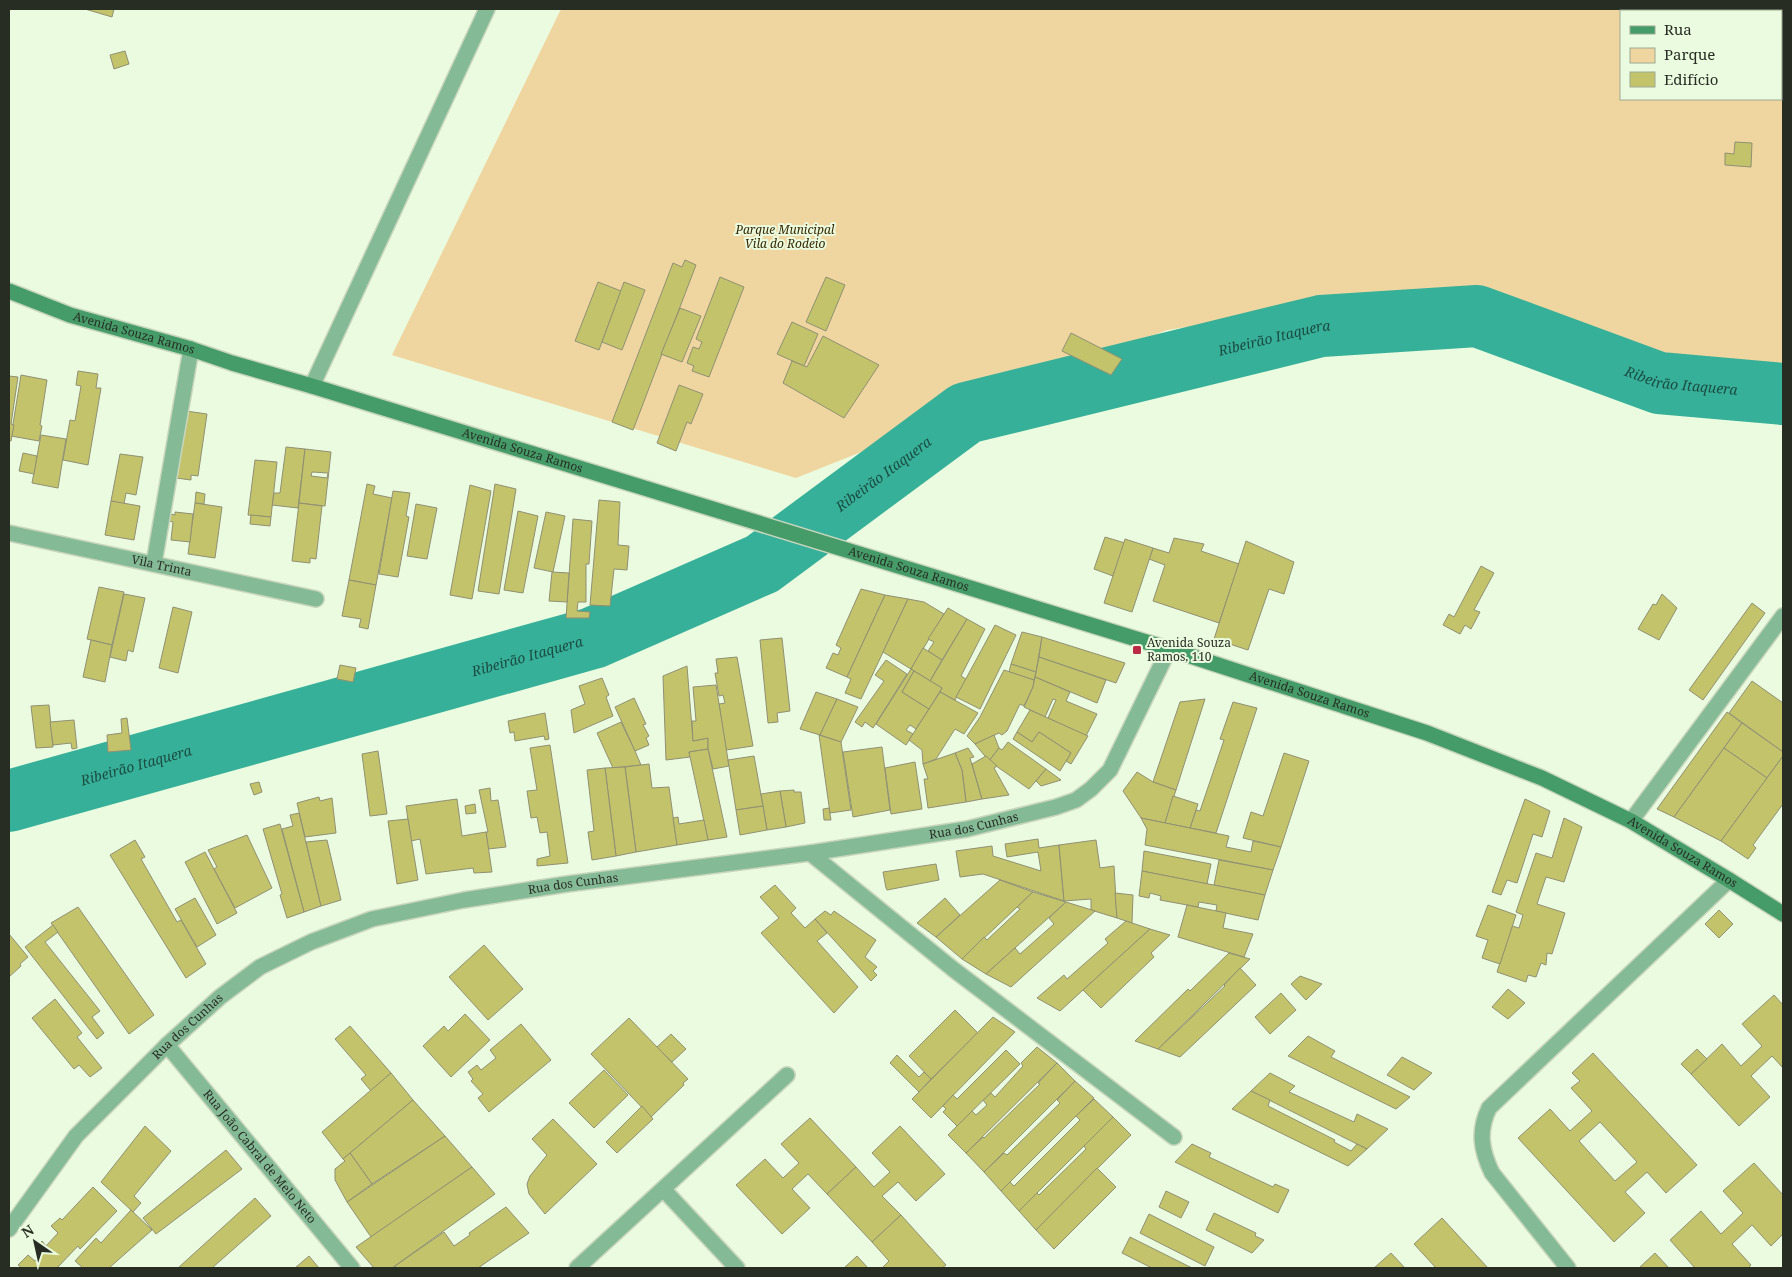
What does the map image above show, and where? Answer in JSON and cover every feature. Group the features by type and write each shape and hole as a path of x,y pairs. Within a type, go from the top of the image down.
{"street":[{"path":"312,386 487,9"},
{"name":"Avenida Souza Ramos","path":"9,291 70,315 191,349 769,528 1169,649 1427,733 1542,778 1631,821 1783,914"},
{"path":"154,563 191,349"},
{"name":"Vila Trinta","path":"9,533 316,598"},
{"path":"1631,821 1783,616"},
{"name":"Rua dos Cunhas","path":"9,1229 76,1136 167,1046 220,997 260,967 312,942 372,919 464,900 967,829 1056,808 1076,800 1091,790 1110,770 1169,649"},
{"path":"810,852 953,969 1174,1137"},
{"path":"1568,1268 1492,1173 1484,1156 1482,1122 1489,1108 1730,880"},
{"name":"Rua João Cabral de Melo Neto","path":"167,1046 352,1268"},
{"path":"577,1268 787,1075"},
{"path":"664,1190 737,1268"}],"green space":[{"name":"Parque Municipal Vila do Rodeio","path":"561,9 1783,9 1783,386 1754,388 1456,287 1167,330 796,478 392,355"}],"building":[{"path":"85,9 114,9 112,17"},
{"path":"125,51 129,64 114,69 110,55"},
{"path":"1735,142 1752,143 1751,167 1725,165 1725,153 1734,154"},
{"path":"685,260 696,265 633,430 612,422 673,263 682,267"},
{"path":"720,277 744,287 709,377 692,371 694,366 687,363 693,347 699,349 702,342 696,339"},
{"path":"826,277 845,285 826,331 806,322"},
{"path":"598,282 621,291 599,350 575,341"},
{"path":"624,282 645,290 622,350 602,342"},
{"path":"680,308 701,316 682,362 661,354"},
{"path":"792,322 818,334 804,366 777,354"},
{"path":"1071,333 1122,359 1111,375 1062,351"},
{"path":"823,336 879,365 844,418 783,383 792,361 807,367"},
{"path":"78,371 98,374 96,388 101,388 88,465 63,460 70,420 75,421 81,386 76,385"},
{"path":"21,375 47,380 39,441 11,436"},
{"path":"9,376 18,377 11,424 14,425 11,441 9,441"},
{"path":"679,385 703,394 691,424 687,422 676,451 657,443"},
{"path":"186,411 207,414 198,476 191,475 191,480 176,478"},
{"path":"41,435 66,439 58,488 32,483"},
{"path":"286,447 305,449 298,508 272,505 274,493 280,493"},
{"path":"305,449 331,452 325,506 299,503","holes":["312,472 328,473 327,478 311,476"]},
{"path":"23,453 37,456 34,474 19,471"},
{"path":"120,454 143,457 136,495 126,493 124,504 111,501"},
{"path":"255,460 277,462 271,517 248,515"},
{"path":"367,484 375,486 373,494 392,498 376,585 349,580"},
{"path":"495,484 516,489 499,594 478,591"},
{"path":"470,485 491,491 472,599 450,595"},
{"path":"393,491 410,493 406,516 409,517 398,577 379,574"},
{"path":"196,492 205,494 204,504 195,503"},
{"path":"599,500 620,502 618,545 629,546 627,570 614,569 610,606 590,605"},
{"path":"111,501 140,506 134,540 105,535"},
{"path":"195,503 222,507 215,558 188,554"},
{"path":"299,503 322,506 316,559 310,558 310,563 292,561"},
{"path":"416,504 437,508 427,559 407,556"},
{"path":"518,511 538,516 523,593 504,590"},
{"path":"175,512 193,514 190,542 171,540 173,522 169,521 170,514 175,515"},
{"path":"546,512 565,516 553,572 534,568"},
{"path":"251,515 271,517 270,526 250,524"},
{"path":"573,519 592,521 589,564 586,564 586,602 578,602 577,611 590,612 589,618 566,618"},
{"path":"1105,537 1125,543 1113,576 1094,569"},
{"path":"1174,538 1204,544 1201,551 1239,564 1219,623 1153,601 1165,565 1149,559 1153,548 1169,553"},
{"path":"1125,539 1153,548 1132,612 1104,603"},
{"path":"1246,541 1294,562 1284,594 1269,589 1248,650 1214,639"},
{"path":"1481,566 1494,573 1474,610 1480,612 1471,629 1465,625 1460,634 1443,625 1449,614 1454,617"},
{"path":"552,572 569,573 567,602 549,601"},
{"path":"349,580 376,585 368,629 359,627 361,619 342,616"},
{"path":"99,587 124,592 112,645 87,639"},
{"path":"861,589 885,595 847,677 826,668 833,653 838,655 841,648 836,645"},
{"path":"124,594 145,598 133,652 128,650 126,661 110,657"},
{"path":"1662,594 1677,608 1659,640 1638,629 1653,604 1656,605"},
{"path":"885,595 908,599 861,699 845,693 851,679 847,677"},
{"path":"908,599 924,602 944,614 911,669 883,652"},
{"path":"1752,603 1765,613 1703,700 1689,690"},
{"path":"173,607 192,612 178,673 159,668"},
{"path":"948,608 967,619 942,660 928,651 934,642 928,639"},
{"path":"967,619 985,629 961,676 966,679 955,700 940,692 942,688 930,681"},
{"path":"995,625 1016,635 980,709 956,697"},
{"path":"1022,632 1042,637 1036,672 1011,664"},
{"path":"1042,637 1125,663 1116,683 1039,657"},
{"path":"782,638 790,711 777,713 778,722 768,723 760,640"},
{"path":"91,640 112,645 105,682 83,677"},
{"path":"923,648 942,660 930,681 911,669"},
{"path":"737,657 753,746 726,750 719,704 725,703 723,695 719,696 715,673 718,673 716,659"},
{"path":"1039,657 1106,680 1097,703 1035,677"},
{"path":"886,660 907,674 873,728 865,722 862,727 855,722 884,681 875,675"},
{"path":"1011,664 1036,672 1034,680 1009,672"},
{"path":"340,665 356,668 353,682 337,679"},
{"path":"687,666 693,741 708,738 708,749 689,752 690,757 666,760 663,676"},
{"path":"911,669 914,671 902,692 929,709 916,729 910,725 906,730 913,734 906,745 876,724"},
{"path":"1004,670 1034,680 1033,687 1024,706 1020,704 1007,731 1002,735 999,733 975,744 967,736 980,717"},
{"path":"914,671 942,688 929,709 902,692"},
{"path":"1035,677 1070,692 1066,701 1097,714 1086,736 1048,718 1056,700 1053,699 1045,717 1024,707 1033,687"},
{"path":"602,678 609,695 606,697 613,716 574,733 571,710 585,704 579,686"},
{"path":"1752,681 1783,703 1783,752 1729,713"},
{"path":"716,685 729,766 713,769 708,749 708,738 693,741 692,721 696,721 693,687"},
{"path":"816,692 837,699 820,735 800,729"},
{"path":"940,692 978,713 964,734 955,729 936,759 923,764 922,750 909,740"},
{"path":"634,698 646,724 643,725 649,736 646,738 649,745 635,751 615,707"},
{"path":"837,699 858,707 841,742 820,735"},
{"path":"1205,699 1176,790 1153,782 1180,702"},
{"path":"1233,702 1257,708 1216,833 1190,828 1196,810 1200,811 1224,740 1220,739"},
{"path":"49,705 53,747 36,748 31,706"},
{"path":"1030,710 1088,736 1071,764 1066,761 1071,753 1039,732 1032,742 1017,732"},
{"path":"1727,712 1742,723 1674,817 1657,809"},
{"path":"545,713 549,739 545,740 544,736 515,741 514,732 510,733 508,721"},
{"path":"127,718 131,750 108,752 107,735 122,733 121,719"},
{"path":"74,720 77,748 72,749 71,743 53,745 50,722"},
{"path":"621,722 641,765 613,768 597,733"},
{"path":"1742,723 1783,752 1783,756 1767,778 1724,748"},
{"path":"1017,732 1032,742 1039,732 1071,753 1060,771 1013,739"},
{"path":"819,735 841,742 851,810 830,813"},
{"path":"994,735 999,748 989,761 975,744"},
{"path":"1008,742 1046,769 1029,789 989,761 999,748 1002,750"},
{"path":"550,745 568,863 537,866 537,859 550,856 547,832 540,833 537,817 531,818 527,791 537,790 530,748"},
{"path":"882,747 890,810 853,817 843,752"},
{"path":"968,748 974,757 970,758 982,799 966,802 962,770 955,753"},
{"path":"1724,748 1767,778 1721,841 1674,817"},
{"path":"708,749 727,837 708,840 689,752"},
{"path":"378,751 387,814 370,816 362,754"},
{"path":"955,753 962,770 966,802 928,808 924,779 928,779 923,764"},
{"path":"1284,753 1309,761 1281,847 1243,838 1251,812 1263,816"},
{"path":"754,756 763,806 736,810 728,760"},
{"path":"986,756 997,766 994,768 1009,795 982,799 972,764"},
{"path":"1783,756 1783,804 1753,845 1756,848 1748,859 1721,841"},
{"path":"915,762 922,809 891,814 885,768"},
{"path":"649,764 652,788 669,787 677,845 636,852 625,767"},
{"path":"625,767 636,852 616,856 605,768"},
{"path":"605,768 616,856 592,860 588,832 594,831 587,770"},
{"path":"1046,769 1061,780 1041,786 1036,781"},
{"path":"1137,772 1153,782 1176,790 1165,823 1141,818 1123,791"},
{"path":"259,782 262,792 254,795 250,784"},
{"path":"490,788 491,801 498,800 506,847 488,849 486,832 488,832 479,790"},
{"path":"794,790 794,792 801,792 805,823 786,827 780,791"},
{"path":"780,791 786,827 767,830 761,794"},
{"path":"1173,796 1198,804 1190,828 1165,823"},
{"path":"319,797 320,801 332,798 336,833 305,837 297,803"},
{"path":"457,799 462,836 486,832 492,872 474,873 473,868 426,874 420,839 411,841 406,806"},
{"path":"1525,799 1550,811 1542,837 1533,834 1517,883 1507,880 1501,895 1492,892"},
{"path":"475,804 476,813 466,814 465,806"},
{"path":"763,806 767,830 740,835 736,810"},
{"path":"829,808 831,820 824,820 823,809"},
{"path":"299,813 321,906 304,912 282,829 293,826 290,815"},
{"path":"678,817 679,824 704,820 708,840 677,845 673,818"},
{"path":"1141,818 1229,836 1226,847 1251,852 1253,841 1281,847 1273,870 1145,845 1147,829"},
{"path":"1564,818 1582,827 1564,882 1546,877 1537,904 1565,913 1552,954 1547,953 1546,965 1541,963 1536,977 1528,975 1526,982 1497,972 1512,926 1519,928 1523,915 1516,912 1536,853 1552,858"},
{"path":"408,819 418,880 397,884 388,821"},
{"path":"280,824 304,912 287,918 263,829"},
{"path":"247,835 272,888 235,908 214,869 217,867 208,850"},
{"path":"1038,839 1039,848 1059,845 1064,901 983,874 960,877 956,851 992,846 993,856 1041,871 1038,852 1007,857 1005,844"},
{"path":"135,840 145,857 141,859 177,922 181,920 206,964 186,978 110,855"},
{"path":"327,840 341,900 321,906 306,842"},
{"path":"1096,840 1100,868 1114,866 1117,918 1091,910 1091,899 1064,901 1059,845"},
{"path":"1144,851 1211,864 1207,884 1142,871"},
{"path":"205,852 237,913 217,924 185,862"},
{"path":"1219,860 1273,870 1265,895 1214,885"},
{"path":"936,864 939,880 887,890 883,872"},
{"path":"1142,871 1265,895 1258,920 1216,911 1217,905 1199,902 1198,907 1160,900 1161,896 1150,893 1149,898 1139,896"},
{"path":"1000,880 1033,892 962,959 936,937"},
{"path":"775,885 796,908 791,913 805,928 815,919 827,933 817,941 858,987 834,1013 761,933 779,918 760,897"},
{"path":"1033,892 1066,902 986,974 962,959 984,937 987,940 1020,909 1017,907"},
{"path":"1115,893 1133,895 1132,923 1117,918"},
{"path":"195,898 216,935 197,947 175,909"},
{"path":"945,898 960,915 936,937 917,923"},
{"path":"1066,902 1095,911 1011,987 986,974 1015,948 1020,954 1054,924 1049,918"},
{"path":"1187,905 1226,913 1223,928 1253,934 1244,957 1178,937"},
{"path":"1488,905 1516,915 1500,964 1482,958 1488,940 1476,936"},
{"path":"78,907 154,1015 129,1034 51,923"},
{"path":"1719,910 1733,924 1719,938 1705,924"},
{"path":"825,911 831,915 834,911 876,940 865,957 877,967 873,971 877,975 871,981 815,919"},
{"path":"1126,921 1150,929 1060,1011 1037,998 1064,975 1067,979 1108,943 1105,939"},
{"path":"53,925 58,932 45,942 100,1011 92,1017 104,1033 97,1039 25,947"},
{"path":"1150,929 1170,935 1151,953 1154,957 1101,1008 1083,990"},
{"path":"9,934 28,957 9,977"},
{"path":"484,945 523,989 488,1020 449,977"},
{"path":"1229,953 1250,959 1158,1049 1135,1041 1188,989 1190,991"},
{"path":"1240,968 1256,985 1180,1057 1158,1049 1225,986"},
{"path":"1300,976 1322,984 1306,1000 1291,984"},
{"path":"1508,989 1525,1003 1508,1019 1492,1007"},
{"path":"1281,993 1296,1010 1270,1034 1255,1017"},
{"path":"1774,995 1783,1005 1783,1068 1772,1056 1751,1076 1770,1097 1739,1126 1691,1074 1722,1044 1741,1066 1762,1046 1742,1024"},
{"path":"55,999 82,1033 77,1037 102,1068 90,1077 79,1065 74,1069 32,1018"},
{"path":"955,1010 978,1033 931,1079 909,1056"},
{"path":"465,1014 490,1040 451,1077 423,1046 444,1026 448,1031"},
{"path":"993,1017 1015,1032 931,1118 912,1099"},
{"path":"629,1018 688,1079 651,1117 591,1054"},
{"path":"521,1024 551,1060 489,1112 478,1098 483,1094 471,1081 473,1079 468,1072 477,1065 481,1070 496,1058 490,1050"},
{"path":"350,1026 391,1073 371,1091 361,1079 366,1075 335,1039"},
{"path":"671,1034 686,1049 672,1062 657,1047"},
{"path":"1308,1036 1335,1051 1331,1057 1410,1097 1396,1109 1288,1056"},
{"path":"1037,1047 1057,1063 966,1153 948,1135 972,1111 976,1115 987,1105 983,1100 991,1093 995,1097 1023,1066 1021,1063"},
{"path":"1697,1049 1707,1059 1691,1074 1681,1064"},
{"path":"1006,1050 1020,1064 957,1126 943,1112 946,1109 943,1106 953,1095 957,1099"},
{"path":"1593,1053 1697,1165 1666,1193 1647,1172 1625,1192 1645,1213 1614,1242 1518,1138 1550,1109 1570,1131 1592,1111 1571,1088 1580,1081 1572,1073","holes":["1600,1122 1637,1162 1615,1181 1579,1141"]},
{"path":"897,1055 919,1077 924,1072 931,1079 919,1092 890,1063"},
{"path":"1402,1057 1432,1073 1414,1090 1387,1075"},
{"path":"1057,1063 1075,1081 984,1172 966,1153 1040,1084 1038,1083"},
{"path":"604,1070 628,1095 594,1128 569,1103"},
{"path":"391,1073 413,1100 343,1159 322,1132"},
{"path":"1270,1073 1295,1086 1289,1092 1354,1122 1357,1114 1388,1129 1367,1149 1251,1091"},
{"path":"1075,1081 1094,1098 1001,1191 984,1172 1004,1153 1007,1155 1060,1103 1057,1100"},
{"path":"1251,1091 1270,1100 1268,1106 1335,1140 1334,1142 1351,1151 1357,1144 1367,1149 1348,1166 1232,1109"},
{"path":"1094,1099 1113,1117 1019,1211 1001,1191 1010,1182 1014,1186 1080,1120 1076,1116"},
{"path":"413,1100 445,1136 372,1184 350,1153"},
{"path":"642,1106 653,1119 617,1153 606,1142"},
{"path":"1113,1117 1131,1135 1036,1230 1019,1211 1037,1193 1039,1195 1086,1149 1084,1146"},
{"path":"810,1118 856,1167 827,1194 808,1174 792,1189 810,1208 782,1234 736,1185 765,1159 783,1178 799,1163 781,1144"},
{"path":"553,1119 597,1164 545,1214 529,1194 527,1184 530,1176 547,1155 532,1139"},
{"path":"145,1126 171,1151 134,1196 141,1203 133,1212 101,1182"},
{"path":"900,1126 945,1174 916,1201 898,1182 882,1196 901,1215 872,1242 827,1194 856,1167 874,1187 890,1172 872,1153"},
{"path":"445,1136 472,1167 371,1237 347,1202"},
{"path":"1192,1144 1211,1153 1209,1157 1273,1187 1275,1184 1289,1190 1278,1213 1175,1162"},
{"path":"226,1150 242,1169 156,1234 143,1218"},
{"path":"350,1153 372,1184 347,1202 335,1180 335,1169 345,1161 343,1159"},
{"path":"1754,1163 1783,1195 1783,1234 1771,1246 1752,1225 1732,1244 1751,1265 1748,1268 1695,1268 1670,1240 1701,1211 1721,1234 1743,1213 1723,1191"},
{"path":"472,1167 495,1194 392,1268 374,1268 356,1247"},
{"path":"1097,1168 1116,1187 1054,1249 1036,1230"},
{"path":"93,1187 117,1211 80,1249 78,1246 57,1268 22,1268 18,1265 28,1255 35,1261 42,1252 37,1247 42,1241 46,1246 58,1233 51,1226 60,1218 62,1220"},
{"path":"1166,1191 1189,1202 1181,1218 1159,1207"},
{"path":"255,1198 271,1216 212,1268 178,1268"},
{"path":"506,1207 529,1233 478,1268 396,1268 395,1266 444,1232 454,1246"},
{"path":"131,1210 152,1230 109,1268 83,1268 75,1261 96,1238 101,1243"},
{"path":"1214,1213 1256,1233 1255,1236 1264,1240 1252,1253 1206,1230"},
{"path":"1149,1214 1214,1247 1205,1266 1140,1233"},
{"path":"901,1215 946,1265 942,1268 882,1268 889,1261 872,1242"},
{"path":"1442,1218 1488,1268 1436,1268 1414,1244"},
{"path":"1130,1237 1192,1268 1152,1268 1122,1253"},
{"path":"1391,1253 1405,1268 1374,1268"},
{"path":"1655,1253 1669,1268 1639,1268"},
{"path":"309,1256 319,1268 295,1268"},
{"path":"857,1256 868,1268 844,1268"}],"waterway":[{"name":"Ribeirão Itaquera","path":"9,801 593,638 762,564 966,413 1321,326 1477,316 1659,383 1783,394"}],"place":[{"name":"Avenida Souza Ramos, 110","path":"1137,650"}]}
